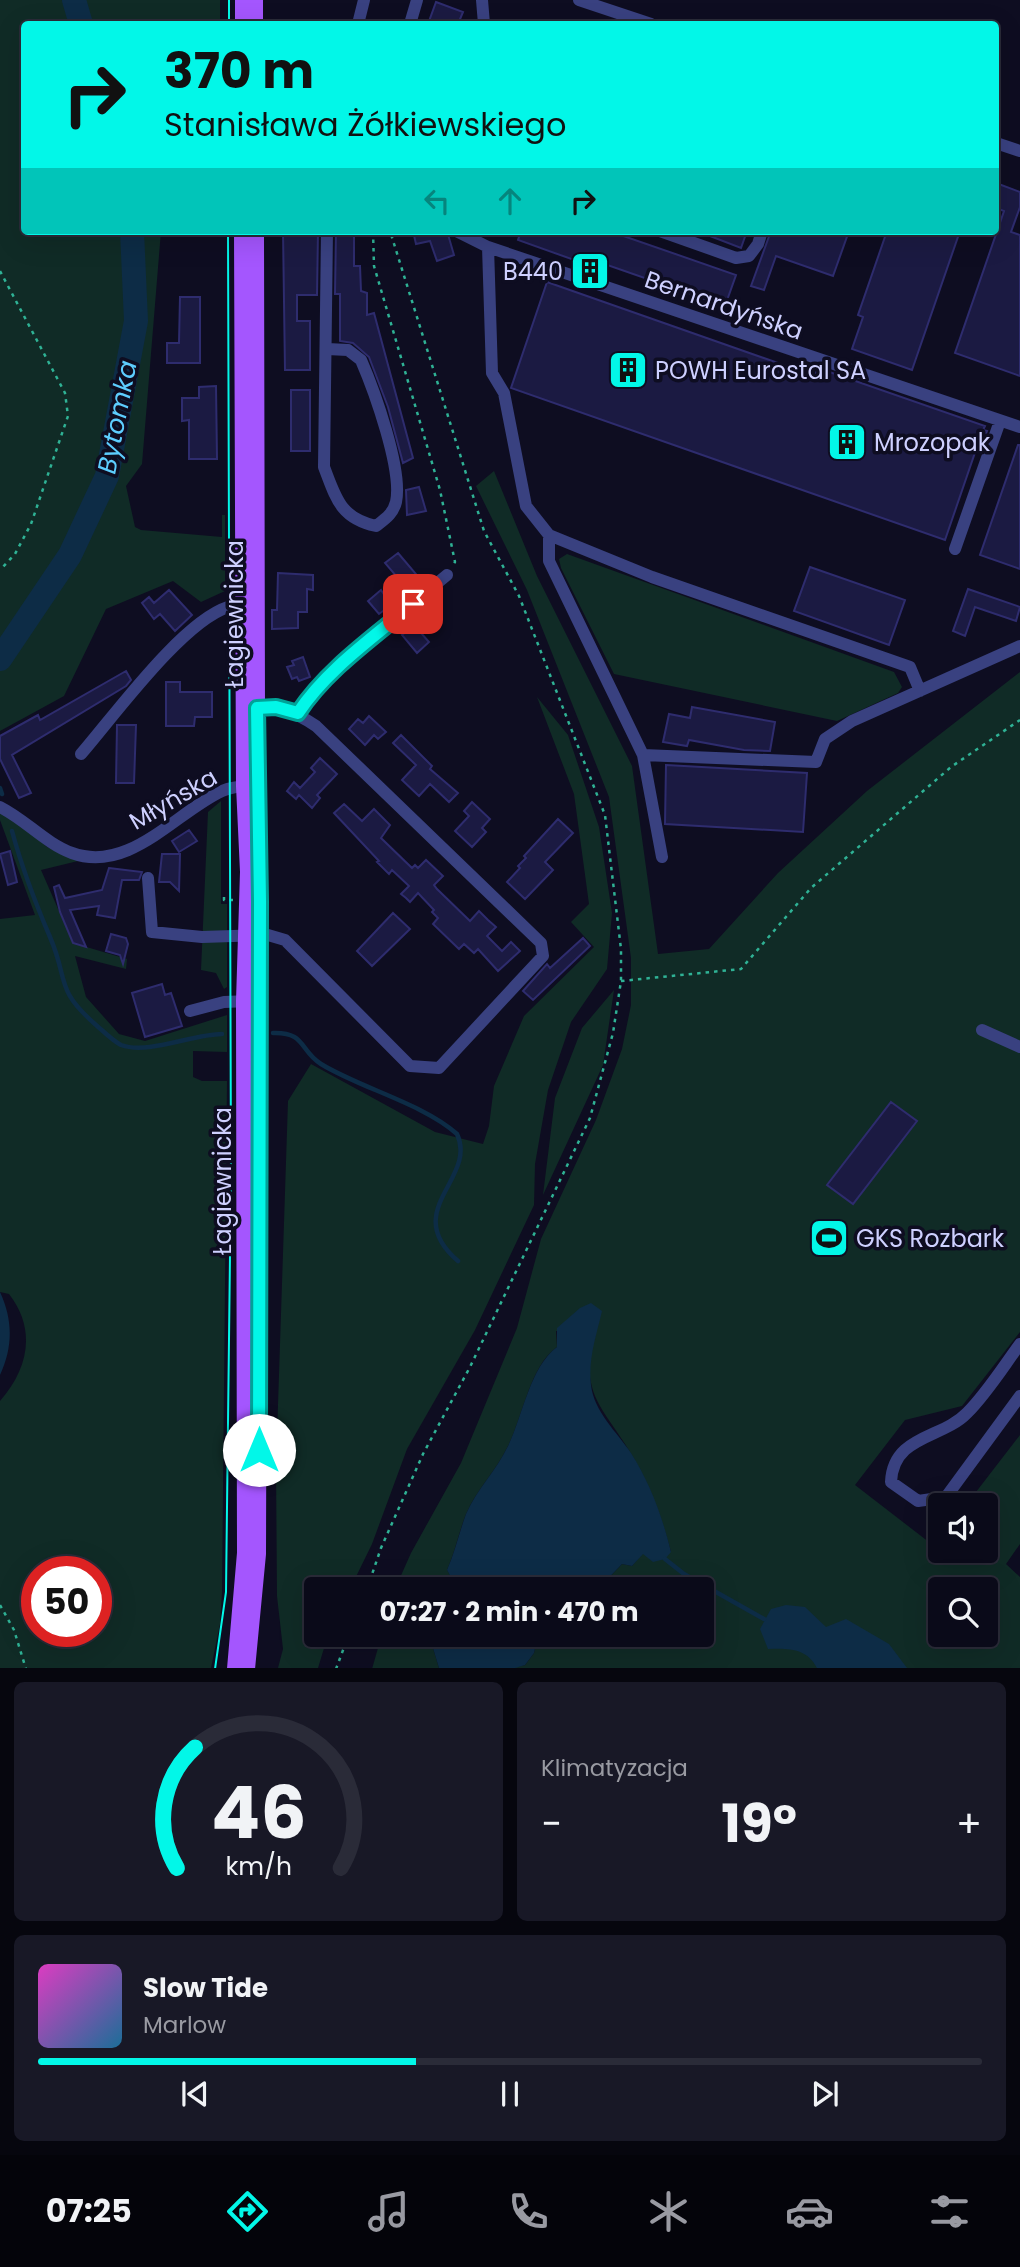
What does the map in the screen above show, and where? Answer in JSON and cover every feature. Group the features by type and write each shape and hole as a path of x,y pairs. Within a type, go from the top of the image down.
{"main road":[{"path":"243,0 243,21"},
{"path":"255,0 255,21"},
{"name":"Łagiewnicka","path":"242,235 250,605"},
{"name":"Łagiewnicka","path":"235,1668 245,1553 253,935 248,872 256,235"},
{"name":"Łagiewnicka","path":"247,1668 258,1554 251,1001"}],"street":[{"path":"359,21 364,0"},
{"path":"411,21 417,0"},
{"path":"482,0 484,21"},
{"path":"579,0 642,21"},
{"path":"999,144 1020,151"},
{"path":"327,235 324,467 337,501 355,522 376,526 390,516 397,501 394,462 361,360 348,350 327,349"},
{"name":"Bernardyńska","path":"464,235 488,247 1020,427"},
{"path":"671,235 736,258 749,256 761,235"},
{"path":"488,247 492,373 504,393 526,506 549,535 652,577 909,667 920,691"},
{"path":"955,549 1000,421"},
{"path":"549,535 549,561 643,755 662,857"},
{"path":"298,713 307,698 336,671 447,575"},
{"path":"81,754 166,653 213,614 229,606 250,605"},
{"path":"643,755 816,762 825,739 852,721 1020,646"},
{"path":"148,878 152,932 202,937 253,935 285,940 410,1066 439,1068 543,956 541,943 316,726 298,713 276,707 250,708"},
{"name":"Młyńska","path":"0,807 76,855 109,855 158,834 224,790 251,786"},
{"path":"190,1010 224,1002 251,1001"},
{"path":"982,1030 1020,1047"},
{"path":"1020,1344 967,1413 953,1424 912,1442 891,1469 891,1482 918,1502 946,1497 1020,1396"}],"path":[{"path":"373,235 374,266 443,502 455,562 447,575"},
{"path":"371,1577 381,1548 423,1454 470,1367 590,1118 610,1046 621,981 621,949 605,815 519,596 484,531 391,235"},
{"path":"0,271 65,393 68,416 30,524 15,554 0,570"},
{"path":"621,981 740,969 811,888 951,766 1020,720"},
{"path":"0,1605 14,1630 26,1668"},
{"path":"336,1668 344,1647"}],"green space":[{"path":"0,0 220,0 220,21 21,21 21,235 161,235 142,464 126,486 135,527 141,530 222,537 222,515 225,515 225,591 201,602 173,581 106,609 64,696 0,731"},
{"path":"494,471 537,576 632,766 658,954 709,949 778,873 867,791 1020,672 1020,1332 962,1406 905,1420 855,1485 928,1541 928,1563 998,1563 998,1493 975,1493 1020,1435 1020,1544 1006,1564 1020,1577 1020,1668 512,1668 525,1665 535,1647 714,1647 714,1577 610,1577 622,1564 632,1566 643,1553 671,1552 660,1515 645,1480 604,1413 592,1386 591,1354 596,1334 556,1331 557,1347 540,1366 508,1446 466,1514 447,1570 451,1577 400,1577 461,1463 517,1328 541,1239 596,1120 622,1049 631,1005 631,958 609,797 527,590 476,486"},
{"path":"567,554 894,672 902,687 898,693 837,721 614,674 561,568 559,559"},
{"path":"537,697 568,735 599,827 612,913 607,969 571,1022 548,1090 535,1164 534,1205 475,1330 407,1449 372,1544 356,1577 304,1577 304,1647 324,1647 318,1668 278,1668 283,1649 277,1596 276,1466 288,1101 311,1064 435,1132 483,1144 489,1126 494,1086 524,1016 594,947 571,922 589,904 574,794"},
{"path":"221,801 221,904 227,904 227,987 224,989 216,973 201,970 208,812"},
{"path":"0,812 21,824 47,847 78,861 41,870 73,943 127,959 126,969 75,956 86,997 119,1034 145,1041 227,1015 227,1052 193,1051 193,1077 202,1081 227,1081 222,1592 220,1624 211,1668 0,1668 0,1401 10,1389 23,1363 26,1335 18,1308 9,1294 0,1292 0,919 35,915 0,820"},
{"path":"614,990 603,1065 543,1195 555,1098 582,1028"},
{"path":"378,1647 433,1647 439,1668 372,1668"}],"water":[{"path":"0,1292 10,1333 0,1375"},
{"path":"591,1303 602,1311 590,1375 593,1395 601,1413 631,1453 644,1476 660,1514 671,1552 665,1559 653,1562 643,1554 632,1566 622,1564 610,1577 451,1577 447,1570 466,1514 508,1446 540,1367 557,1347 557,1328 580,1308"},
{"path":"786,1605 805,1607 826,1627 846,1619 889,1644 907,1668 817,1668 808,1656 802,1653 790,1649 768,1649 760,1629 771,1609"},
{"path":"433,1647 535,1647 525,1665 515,1668 439,1668"}],"building":[{"path":"436,2 463,12 459,21 429,21"},
{"path":"999,184 1020,192 1020,207 1011,232 1020,235 1020,376 955,353 996,235 999,235 1004,211 999,209"},
{"path":"283,235 318,235 317,295 297,295 297,321 310,321 310,370 285,370"},
{"path":"336,235 354,235 354,266 360,266 361,291 367,293 367,315 374,313 413,458 403,463 388,407 369,357 353,343 340,341 340,294 335,294"},
{"path":"414,235 448,235 454,255 437,261 430,241 416,244"},
{"path":"520,235 621,235 736,275 725,306 596,261 594,267 518,240"},
{"path":"707,235 746,235 741,248"},
{"path":"770,235 848,235 833,276 776,256 764,290 751,286"},
{"path":"886,235 959,235 912,370 852,349 863,317 858,315"},
{"path":"547,282 815,376 818,368 985,426 983,430 987,431 983,442 979,441 945,540 511,388"},
{"path":"180,297 200,297 200,363 167,363 167,343 179,343"},
{"path":"216,386 217,459 189,459 189,420 182,421 182,398 199,398 199,387"},
{"path":"291,390 310,390 310,451 291,451"},
{"path":"1020,445 1020,569 980,555"},
{"path":"419,487 426,511 407,515 406,490"},
{"path":"398,553 421,580 408,590 385,563"},
{"path":"810,567 905,600 889,645 794,611"},
{"path":"278,573 313,575 313,590 307,589 307,612 298,612 298,628 272,629 272,610 277,610"},
{"path":"968,589 1020,607 1016,621 975,607 965,636 953,631"},
{"path":"169,590 192,615 175,631 160,614 154,619 142,603 149,597 154,603"},
{"path":"381,590 391,605 379,614 368,601"},
{"path":"414,625 429,642 417,653 402,635"},
{"path":"303,657 310,677 299,681 297,677 292,679 287,667 294,665 292,661"},
{"path":"126,671 131,680 126,686 12,755 31,793 19,798 0,759 0,736 38,715 40,720"},
{"path":"166,682 180,682 180,692 212,692 212,717 195,717 194,726 166,726"},
{"path":"692,707 775,722 770,751 744,750 689,740 687,746 663,742 669,714 690,718"},
{"path":"369,716 386,732 378,739 374,735 365,745 349,729 358,719 363,723"},
{"path":"117,725 136,725 134,783 116,783"},
{"path":"401,735 432,766 430,769 458,793 449,802 430,784 419,796 402,780 416,765 393,743"},
{"path":"320,758 337,774 317,795 320,798 312,808 299,795 296,799 287,791 294,782 300,788 315,772 311,768"},
{"path":"666,765 807,773 803,832 665,824"},
{"path":"472,802 490,819 482,828 486,832 472,847 455,831 469,816 464,811"},
{"path":"344,804 362,821 374,809 390,825 381,838 412,868 415,865 418,868 426,860 443,876 434,885 470,921 479,911 496,927 487,936 502,951 511,942 520,951 498,971 478,949 474,953 464,944 459,949 433,924 438,918 432,912 434,910 418,893 410,902 401,894 409,886 392,870 389,874 334,813"},
{"path":"558,819 573,833 545,862 553,870 525,899 507,882 520,868 518,866 526,858 524,856"},
{"path":"189,830 197,841 179,852 172,841"},
{"path":"10,851 17,882 8,885 0,854"},
{"path":"162,854 180,854 179,891 170,882 159,882"},
{"path":"109,868 142,872 139,880 122,880 115,918 97,915 99,906 70,910 86,947 73,943 60,912 54,887 59,885 65,898 102,890"},
{"path":"393,913 410,929 372,966 357,951"},
{"path":"111,934 126,938 128,944 123,964 120,955 106,951"},
{"path":"583,938 590,946 533,1000 523,991 547,964 550,968"},
{"path":"162,984 165,995 171,993 182,1026 145,1037 132,993"},
{"path":"891,1102 917,1121 853,1204 827,1185"}],"waterway":[{"name":"Bytomka","path":"74,0 80,21"},
{"name":"Bytomka","path":"0,659 70,555 107,476 136,321 132,235"},
{"path":"0,788 2,794"},
{"path":"12,831 29,885 56,952 64,984 74,1002 96,1025 121,1045 144,1048 222,1034"},
{"path":"273,1033 291,1035 321,1064 410,1105 457,1134 461,1150 458,1166 437,1210 436,1226 442,1243 458,1261"},
{"path":"665,1559 684,1574 764,1619"}],"tram line":[{"path":"229,0 229,21"},
{"path":"215,1668 226,1592 231,1171 228,235"}],"place":[{"name":"B440","path":"590,271"},
{"name":"POWH Eurostal SA","path":"628,370"},
{"name":"Mrozopak","path":"847,442"},
{"name":"GKS Rozbark","path":"829,1238"}],"route":[{"path":"259,1450 260,859 257,708 276,707 298,713 307,698 413,604"}]}
